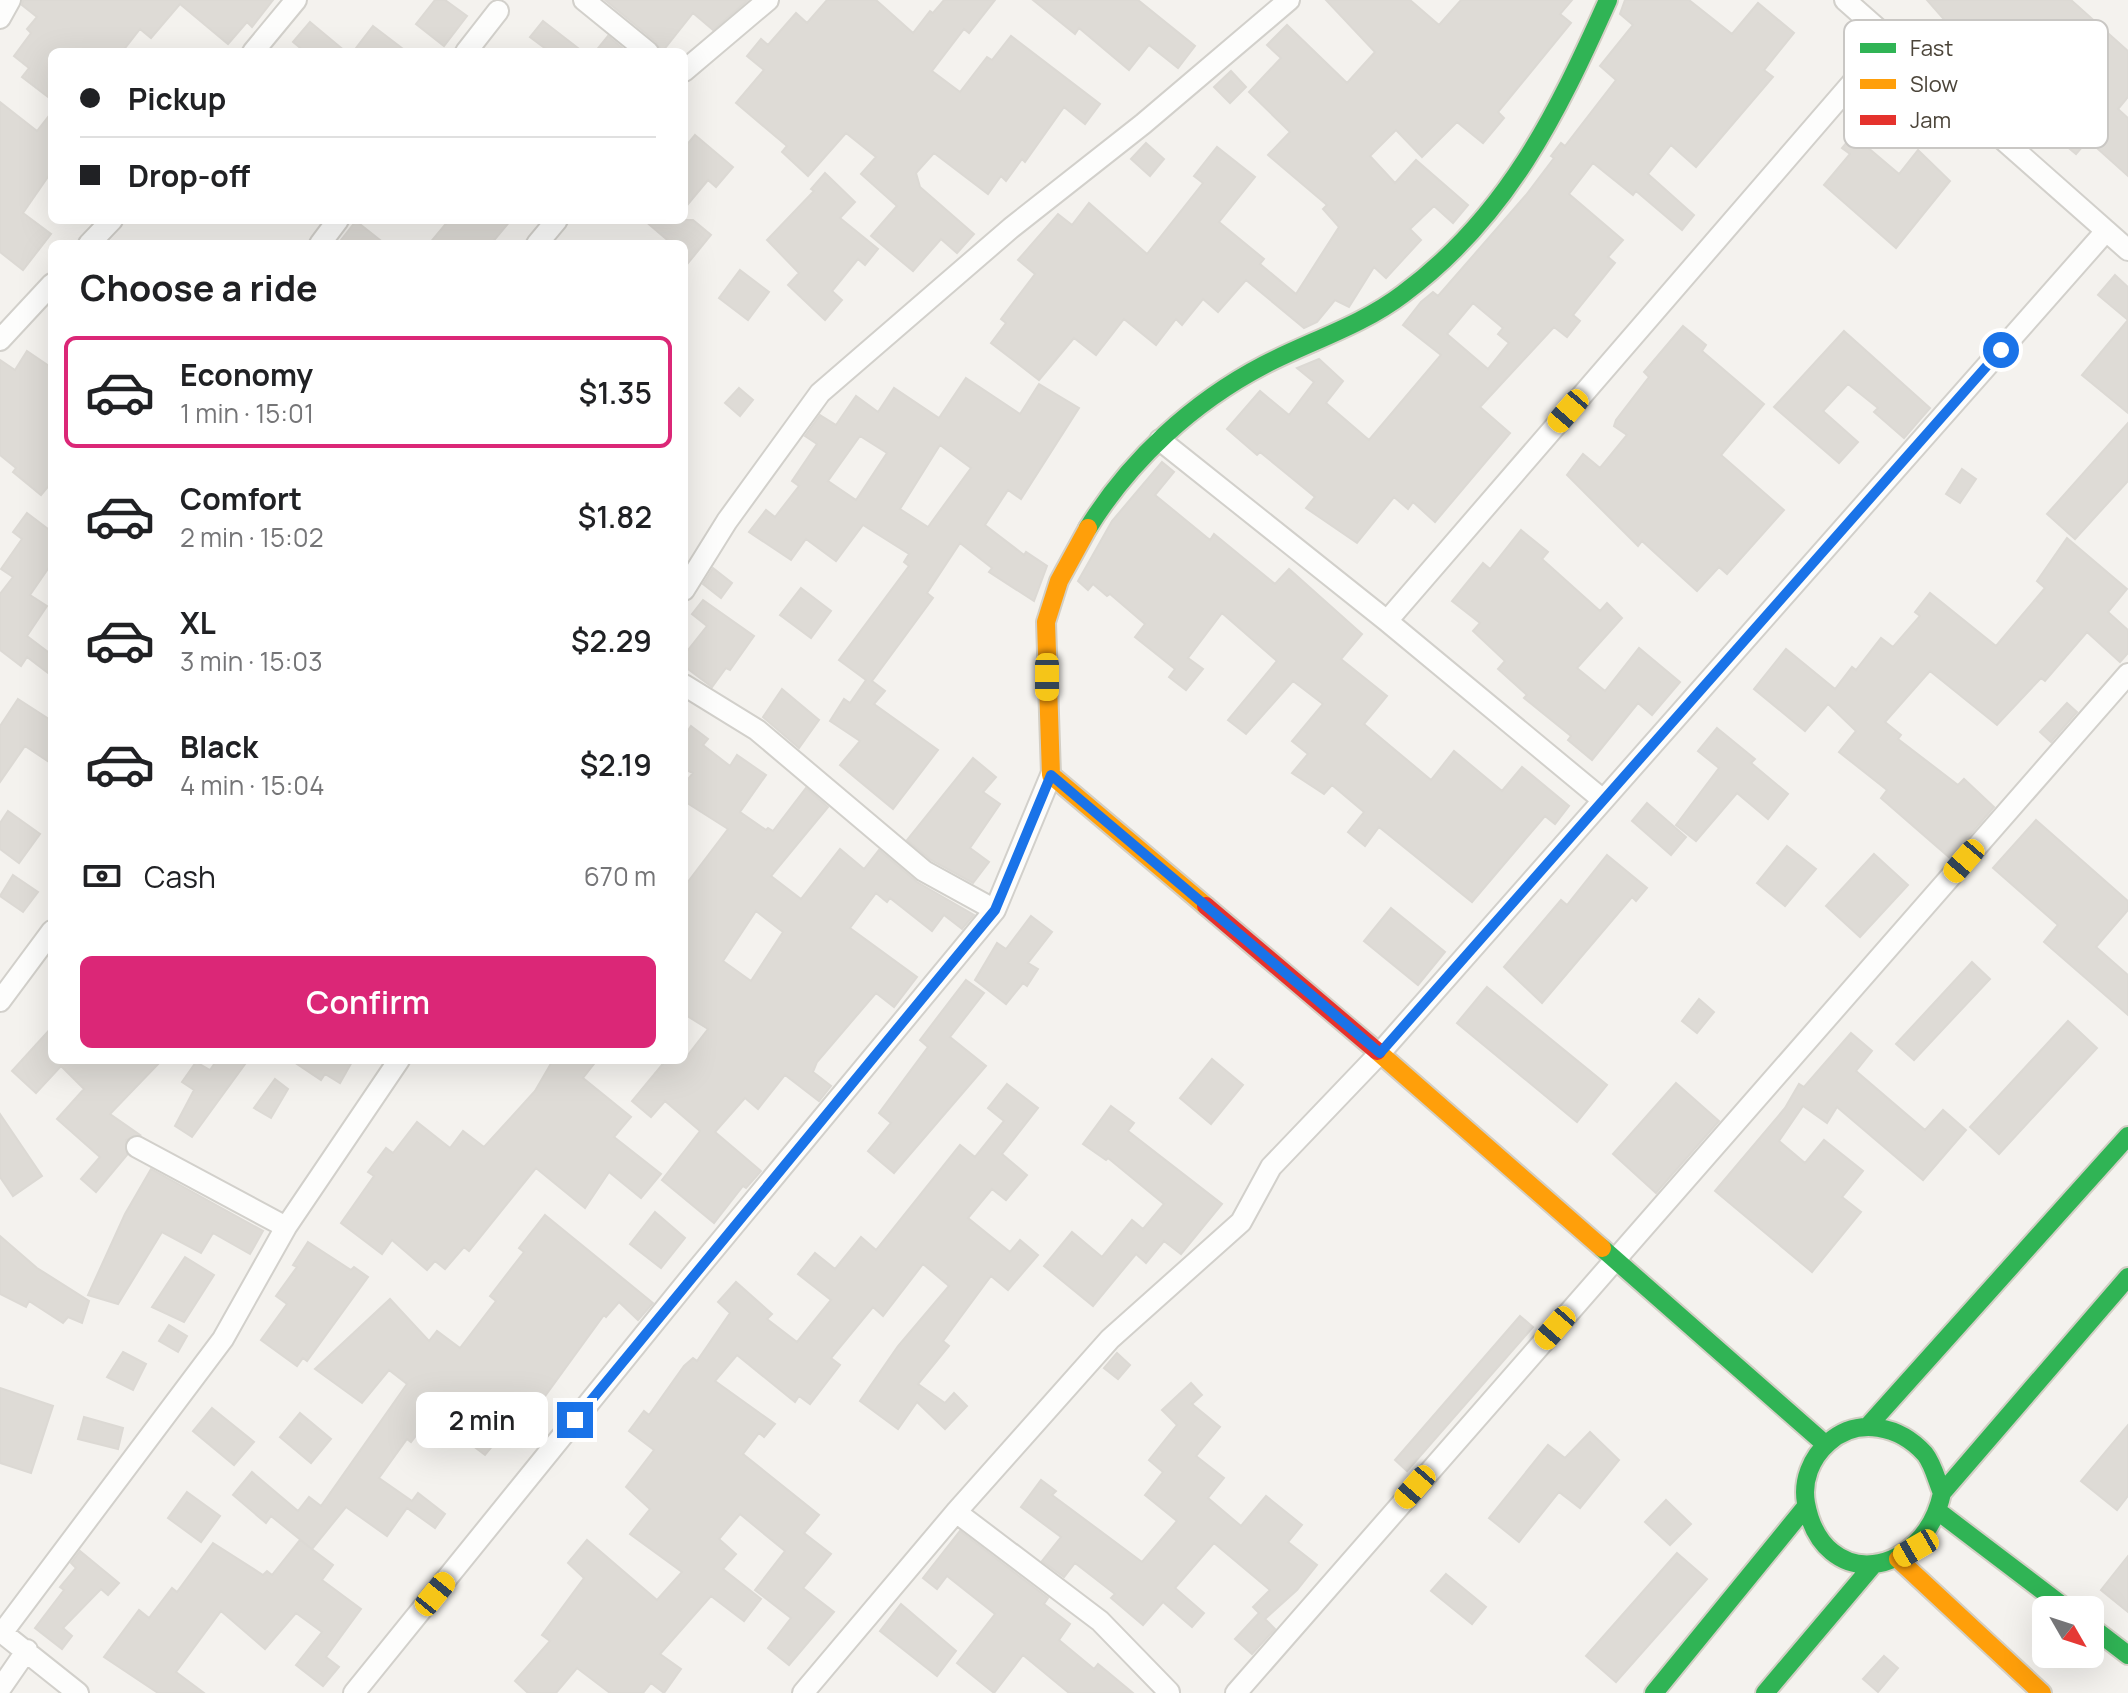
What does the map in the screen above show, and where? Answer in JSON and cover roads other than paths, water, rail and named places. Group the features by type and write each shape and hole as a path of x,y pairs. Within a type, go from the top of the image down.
{"street":[{"path":"0,18 10,0"},
{"path":"256,48 296,0"},
{"path":"584,0 643,48"},
{"path":"688,68 768,0"},
{"path":"688,584 727,521 820,393 1011,228 1143,124 1289,0"},
{"path":"354,1693 695,1272 995,910 1051,775 1046,620 1069,554 1091,527 1112,488 1160,440 1245,376 1373,314 1404,294 1468,233 1514,177 1561,106 1608,0"},
{"path":"1845,0 1868,20"},
{"path":"469,48 498,11"},
{"path":"1387,621 1844,92"},
{"path":"2013,148 2128,250"},
{"path":"93,240 108,224"},
{"path":"540,240 554,224"},
{"path":"803,1693 956,1512 1110,1339 1241,1222 1271,1167 1380,1053 2106,231"},
{"path":"0,340 48,288"},
{"path":"1160,440 1387,621 1603,800"},
{"path":"1236,1693 2128,674"},
{"path":"688,687 757,730 924,871 995,910"},
{"path":"1051,775 1380,1053 1825,1444"},
{"path":"0,1001 48,936"},
{"path":"78,1693 1,1632 223,1339 286,1227 396,1064"},
{"path":"1868,1426 2128,1136"},
{"path":"137,1147 286,1227"},
{"path":"1942,1493 2128,1277"},
{"path":"1868,1426 1896,1429 1919,1443 1935,1466 1942,1493 1931,1532 1916,1548 1898,1559 1874,1564 1850,1561 1829,1549 1813,1532 1804,1509 1804,1486 1811,1463 1825,1444 1845,1431 1868,1426"},
{"path":"1654,1693 1804,1509"},
{"path":"956,1512 1100,1621 1169,1692"},
{"path":"1939,1512 2050,1596"},
{"path":"1898,1559 2042,1693"},
{"path":"1765,1693 1874,1564"},
{"path":"2104,1637 2128,1655"},
{"path":"0,1689 27,1650"}]}
